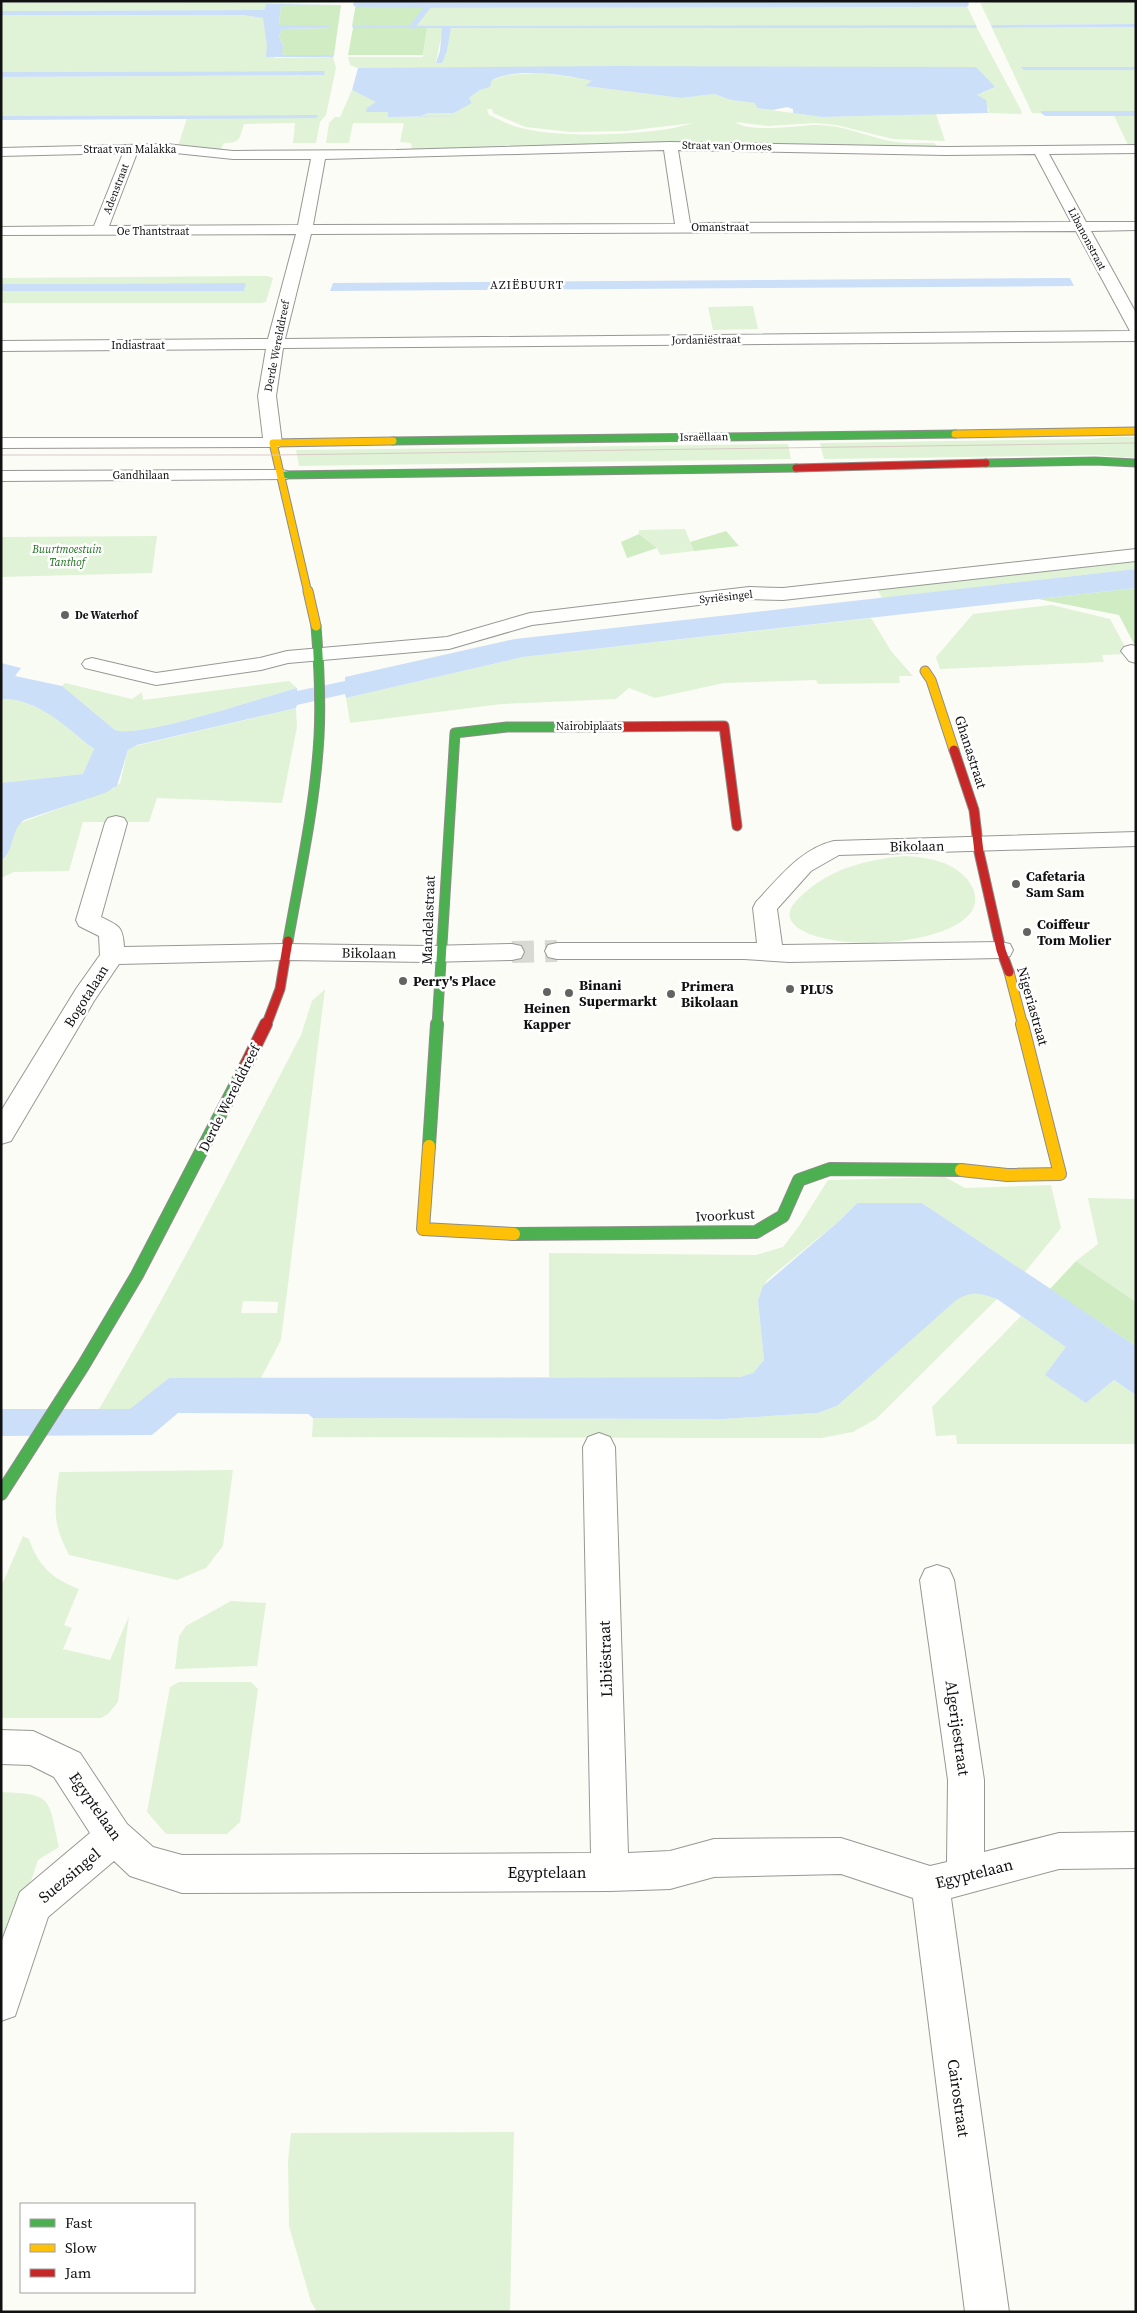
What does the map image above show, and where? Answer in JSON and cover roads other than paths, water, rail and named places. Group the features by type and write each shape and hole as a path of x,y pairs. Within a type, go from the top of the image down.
{"street":[{"name":"Straat van Ormoes","path":"319,155 670,146 898,150 1136,149"},
{"path":"670,146 683,227"},
{"name":"Adenstraat","path":"100,230 132,148"},
{"name":"Straat van Malakka","path":"1,152 166,148 232,155 319,155"},
{"name":"Libanonstraat","path":"1040,150 1135,329"},
{"name":"Derde Werelddreef","path":"1,1494 137,1275 211,1136 265,1028 280,989 315,774 320,686 319,655 314,614 282,475 276,461 267,396 275,344 304,230 319,155"},
{"name":"Omanstraat","path":"304,230 1136,226"},
{"name":"Oe Thantstraat","path":"1,230 304,230"},
{"name":"Jordaniëstraat","path":"275,344 1135,329"},
{"name":"Indiastraat","path":"1,346 275,344"},
{"name":"Israëllaan","path":"273,443 1136,431"},
{"path":"1,443 273,443"},
{"path":"282,475 812,468 849,464 1095,461 1136,463"},
{"name":"Gandhilaan","path":"1,476 282,475"},
{"name":"Syriësingel","path":"319,655 353,650 449,643 530,619 749,593 783,594 1136,555"},
{"path":"92,664 156,679 261,664 286,657 319,655"},
{"name":"Ghanastraat","path":"925,671 931,680 974,810 978,845"},
{"name":"Nairobiplaats","path":"454,733 507,726 724,726 737,826"},
{"name":"Mandelastraat","path":"423,1228 441,978 440,954 454,733"},
{"path":"112,956 111,932 88,920 116,823"},
{"name":"Bikolaan","path":"770,951 765,908 803,866 834,848 1136,839"},
{"name":"Nigeriastraat","path":"978,845 1001,950 1014,985 1060,1174"},
{"path":"557,951 770,951 789,954 1001,950"},
{"name":"Bikolaan","path":"286,952 440,954 512,952"},
{"name":"Bogotalaan","path":"1,1134 85,995 112,956 286,952"},
{"name":"Ivoorkust","path":"423,1228 487,1234 756,1232 783,1216 799,1180 830,1169 954,1169 1007,1176 1060,1174"},
{"name":"Libiëstraat","path":"599,1447 610,1872"},
{"name":"Algerijestraat","path":"937,1580 966,1780 948,1880"},
{"name":"Egyptelaan","path":"1,1747 32,1748 67,1765 114,1837 143,1863 182,1874 610,1872 670,1870 714,1858 841,1856 948,1880 1059,1851 1136,1850"},
{"name":"Suezsingel","path":"1,2002 33,1904 114,1837"},
{"name":"Cairostraat","path":"948,1880 987,2312"}],"water":[{"path":"266,4 341,4 281,5 279,25 330,25 329,28 282,29 279,37 283,45 282,53 285,55 334,55 333,57 266,57 267,46 263,18 242,15 1,15 1,11 264,10"},
{"path":"1136,24 1136,27 992,28 991,25"},
{"path":"976,25 977,28 451,28 447,51 442,63 436,63 440,51 442,28 353,28 352,26"},
{"path":"616,66 976,67 995,87 977,95 986,100 988,113 822,117 793,113 793,109 787,107 773,110 757,108 755,103 731,100 714,94 681,98 585,86 592,81 542,73 502,76 492,80 490,87 480,90 469,98 472,103 454,113 429,113 421,116 465,116 388,117 388,112 366,112 367,108 376,102 352,90 358,68"},
{"path":"1021,67 1136,67 1136,70 1023,70"},
{"path":"325,71 324,75 1,77 1,72"},
{"path":"1041,111 1136,111 1136,116 1045,116"},
{"path":"318,115 317,118 1,120 1,116"},
{"path":"1070,278 1074,286 330,291 333,283"},
{"path":"246,283 244,291 1,291 1,284"},
{"path":"1136,569 1136,588 523,657 346,698 345,694 297,705 296,708 137,745 128,750 117,786 105,793 24,820 16,829 9,852 1,861 1,783 83,774 94,749 40,709 28,703 1,699 1,663 21,668 15,676 62,686 115,730 129,731 175,723 297,688 297,691 345,681 345,677 515,639"},
{"path":"857,1203 922,1203 1136,1346 1136,1395 1114,1380 1086,1403 1045,1375 1066,1347 997,1299 986,1295 970,1294 954,1302 837,1406 818,1413 724,1419 313,1418 308,1414 178,1413 152,1435 1,1436 1,1409 130,1409 169,1378 740,1377 753,1373 764,1360 758,1301 763,1286 838,1222"}],"waterway":[{"path":"356,4 429,5"},
{"path":"429,5 966,4"},
{"path":"413,26 429,5"}],"tunnel":[{"path":"512,952 557,951"}],"tram line":[{"path":"1,455 274,455 1136,443"}],"place":[{"name":"De Waterhof","path":"65,615"},
{"name":"Cafetaria Sam Sam","path":"1016,884"},
{"name":"Coiffeur Tom Molier","path":"1027,932"},
{"name":"Perry's Place","path":"403,981"},
{"name":"PLUS","path":"790,989"},
{"name":"Heinen Kapper","path":"547,992"},
{"name":"Binani Supermarkt","path":"569,993"},
{"name":"Primera Bikolaan","path":"671,994"}],"district":[{"name":"AZIËBUURT","path":"527,285"}],"park label":[{"name":"Buurtmoestuin Tanthof","path":"67,555"}]}
